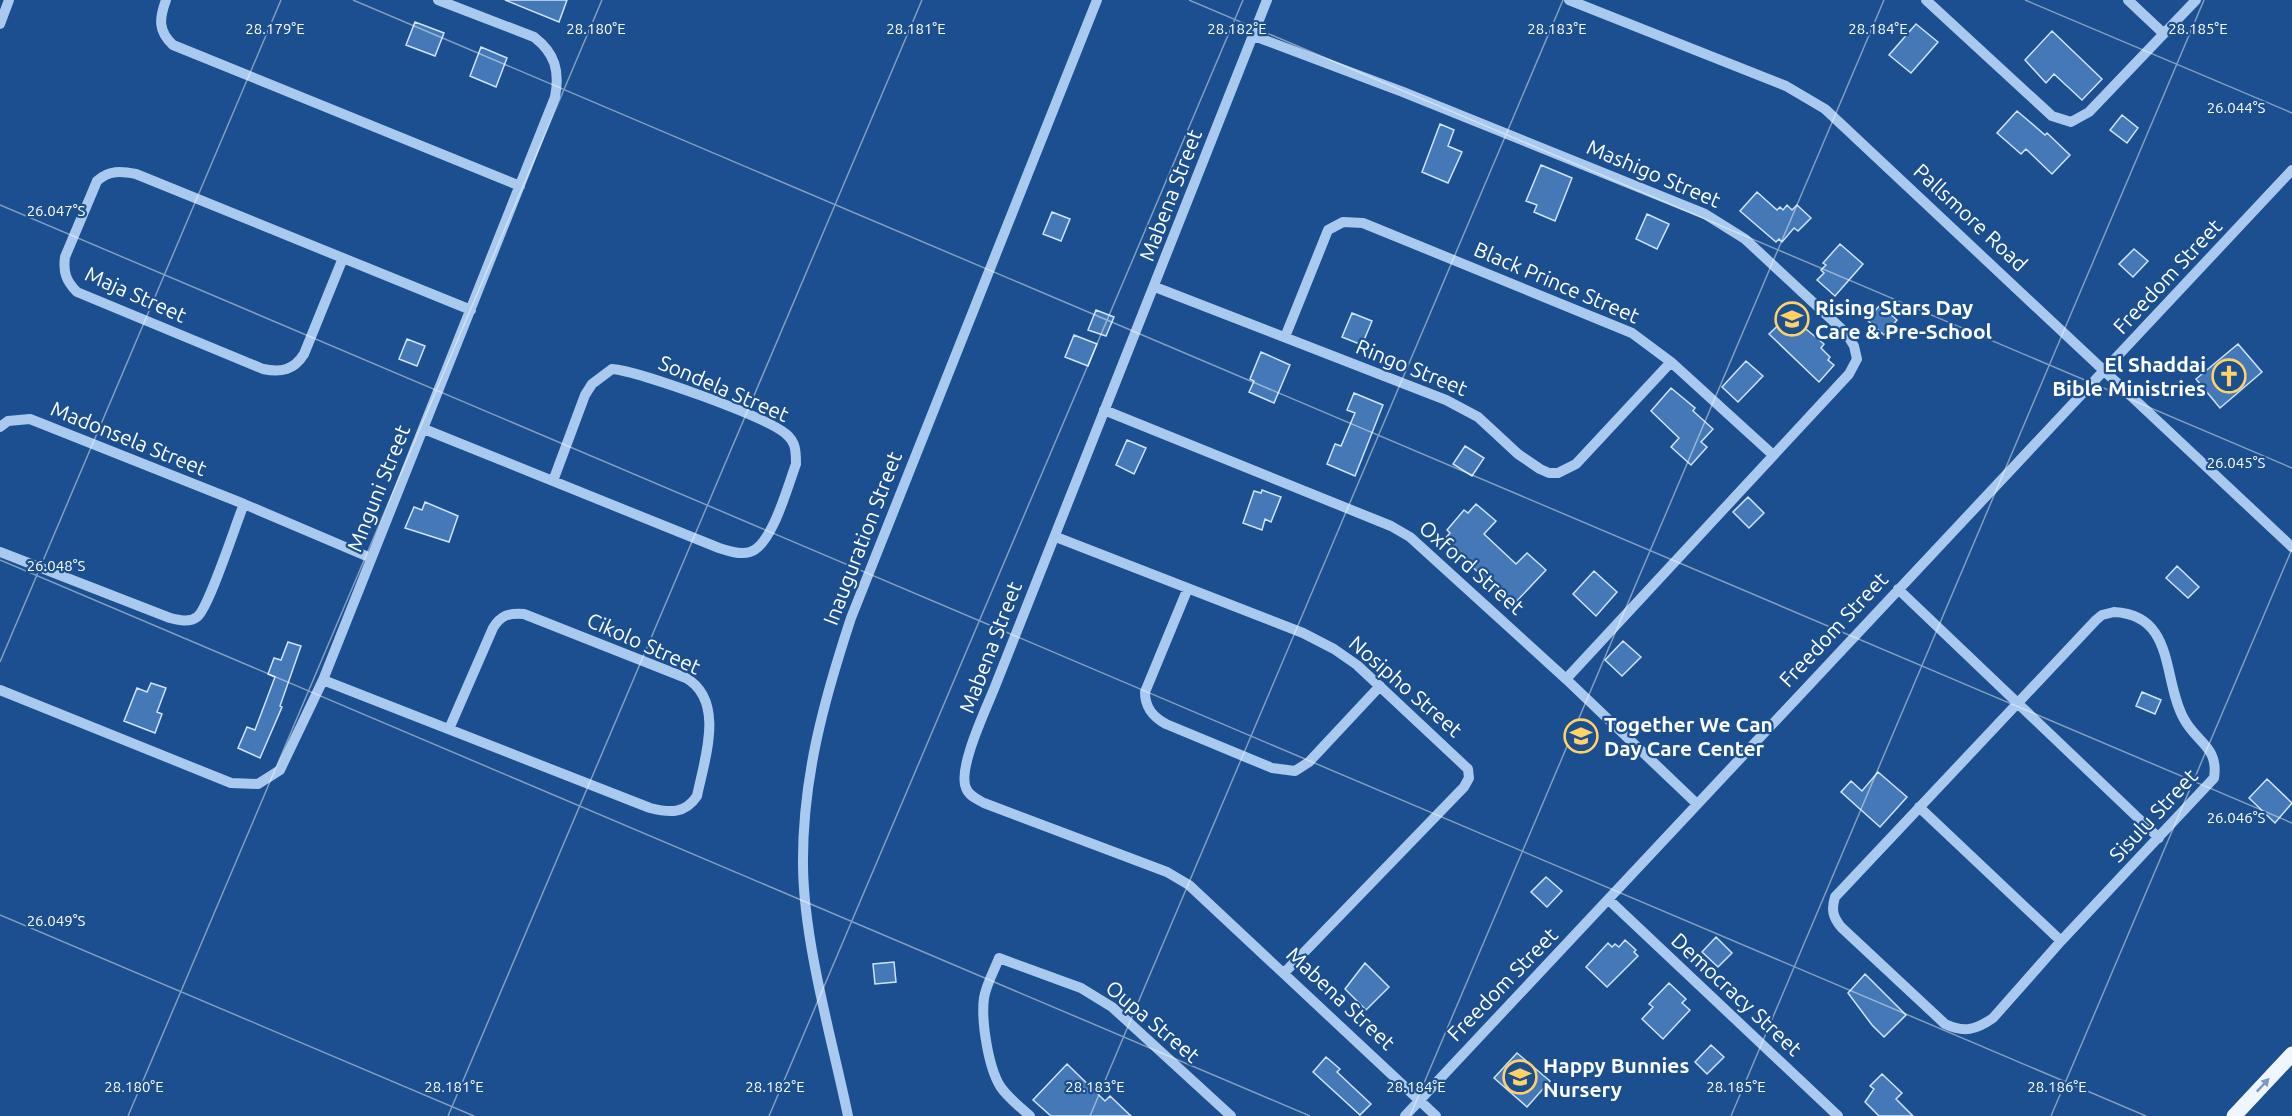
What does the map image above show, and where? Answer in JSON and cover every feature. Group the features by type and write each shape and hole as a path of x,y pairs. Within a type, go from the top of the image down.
{"main road":[{"path":"2234,1116 2292,1054"}],"street":[{"path":"0,24 9,0"},
{"path":"166,0 160,24 165,38 189,52 520,186"},
{"name":"Mnguni Street","path":"0,690 231,783 258,784 280,770 323,681 555,97 558,74 551,53 534,37 438,0"},
{"name":"Inauguration Street","path":"848,1116 808,918 803,858 811,757 821,711 851,618 1097,0"},
{"name":"Mabena Street","path":"1267,0 967,761 964,773 966,789 984,803 1179,879 1197,891 1419,1100"},
{"name":"Pallsmore Road","path":"1569,0 1786,86 1825,109 2002,272 2104,372 2292,547"},
{"path":"1926,0 2052,116 2071,122 2089,112 2196,0"},
{"path":"2128,0 2163,33"},
{"name":"Mashigo Street","path":"1254,36 1403,92 1695,210 1745,239 1846,333 1854,346 1857,359 1849,374 1772,454 1566,679"},
{"name":"Freedom Street","path":"1405,1116 2292,170"},
{"name":"Maja Street","path":"343,258 304,354 299,362 282,371 263,369 77,292 69,284 63,267 92,189 104,175 116,171 136,174 343,258 471,310"},
{"name":"Black Prince Street","path":"1285,337 1328,230 1343,222 1363,223 1621,328 1641,339 1671,362 1772,454"},
{"name":"Ringo Street","path":"1155,287 1466,409 1533,465 1549,473 1558,473 1576,464 1671,362"},
{"name":"Sondela Street","path":"424,429 718,548 749,553 758,549 769,534 796,464 796,452 794,442 776,427 653,378 625,370 612,369 592,384 585,395 553,481"},
{"name":"Oxford Street","path":"1104,410 1400,531 1427,550 1697,804"},
{"name":"Madonsela Street","path":"0,427 8,421 30,419 244,504 371,558"},
{"path":"0,552 170,618 189,621 198,617 207,600 244,504"},
{"name":"Nosipho Street","path":"1056,537 1323,643 1357,665 1468,769 1469,778 1464,787 1285,972"},
{"path":"1188,588 1145,693 1147,707 1152,714 1166,724 1272,768 1295,771 1309,762 1380,686"},
{"path":"1898,589 2159,838"},
{"name":"Sisulu Street","path":"2124,612 2150,626 2164,649 2183,718 2213,754 2215,761 2214,778 2159,838 2061,941 1993,1018 1982,1026 1966,1031 1945,1024 1834,918 1832,907 1840,888 1920,807 2102,615 2124,612"},
{"name":"Cikolo Street","path":"323,681 449,729 667,812 680,812 697,796 709,734 709,717 701,688 686,678 524,614 513,613 504,615 493,628 449,729"},
{"path":"1920,807 2061,941"},
{"name":"Democracy Street","path":"1609,900 1839,1116"},
{"name":"Oupa Street","path":"1030,1116 1000,1086 993,1069 987,1039 984,997 999,958 1080,988 1112,1007 1231,1116"},
{"path":"1419,1100 1436,1116"}],"building":[{"path":"505,0 567,0 559,22"},
{"path":"415,22 444,33 435,56 406,45"},
{"path":"1916,24 1938,42 1911,73 1889,55"},
{"path":"2052,31 2102,79 2082,100 2054,74 2046,83 2025,60"},
{"path":"481,47 507,58 496,87 470,76"},
{"path":"2017,111 2045,135 2047,133 2070,155 2052,174 2026,149 2021,154 1997,133"},
{"path":"2122,115 2138,128 2127,143 2110,130"},
{"path":"1440,124 1454,130 1448,146 1462,152 1448,183 1422,172"},
{"path":"1541,165 1572,178 1555,221 1534,212 1537,205 1526,201"},
{"path":"1757,192 1777,210 1780,207 1783,210 1787,205 1792,210 1797,205 1811,218 1798,231 1794,228 1782,242 1779,239 1776,242 1740,211"},
{"path":"1052,212 1070,219 1061,241 1043,234"},
{"path":"1647,214 1669,224 1657,249 1636,239"},
{"path":"1840,244 1863,264 1835,296 1817,280 1824,273 1821,270 1826,265 1823,263"},
{"path":"2134,249 2148,261 2133,277 2119,264"},
{"path":"1880,305 1897,320 1884,335 1867,320"},
{"path":"1096,310 1114,317 1106,336 1088,330"},
{"path":"1352,313 1372,321 1362,345 1342,337"},
{"path":"1789,315 1824,344 1821,348 1834,365 1819,382 1769,334"},
{"path":"1074,335 1097,344 1088,366 1065,357"},
{"path":"407,339 425,346 417,366 399,359"},
{"name":"El Shaddai Bible Ministries","path":"2238,344 2262,372 2220,408 2196,379"},
{"path":"1261,352 1290,365 1274,403 1249,392 1254,381 1250,379"},
{"path":"1746,361 1763,376 1738,402 1722,387"},
{"path":"1671,388 1695,408 1693,411 1713,429 1701,442 1707,447 1691,465 1671,447 1679,438 1651,411"},
{"path":"1354,393 1383,405 1355,476 1327,464 1335,444 1341,446 1355,413 1347,410"},
{"path":"1127,440 1146,448 1134,474 1116,465"},
{"path":"1465,446 1484,458 1472,476 1453,464"},
{"path":"1262,490 1281,497 1271,522 1265,519 1262,530 1243,523 1254,491 1261,493"},
{"path":"1748,497 1764,513 1749,528 1733,512"},
{"path":"425,502 458,516 449,542 405,528 414,507 422,510"},
{"path":"1476,504 1496,521 1484,534 1516,564 1527,553 1546,570 1514,604 1443,541 1450,533 1447,530 1464,510 1468,513"},
{"path":"2177,566 2199,587 2188,598 2166,578"},
{"path":"1594,571 1617,592 1596,616 1573,594"},
{"path":"1623,641 1641,657 1622,676 1605,660"},
{"path":"288,642 301,646 280,706 282,707 260,758 238,748 247,727 255,730 275,677 268,674 274,658 281,660"},
{"path":"151,683 166,688 157,712 162,714 155,733 124,721 137,688 147,692"},
{"path":"2142,692 2161,700 2155,714 2136,706"},
{"path":"1878,772 1907,797 1880,827 1841,792 1851,781 1862,791"},
{"path":"2267,779 2292,803 2275,823 2249,798"},
{"path":"1546,877 1562,891 1547,907 1531,892"},
{"path":"1716,937 1732,953 1718,967 1702,952"},
{"path":"1625,940 1636,950 1634,952 1638,956 1607,987 1586,967 1608,943 1612,947 1615,944 1619,947"},
{"path":"894,962 896,982 875,984 873,964"},
{"path":"1365,963 1389,987 1366,1010 1345,989"},
{"path":"1865,974 1906,1015 1884,1037 1848,993"},
{"path":"1669,983 1686,999 1682,1003 1690,1010 1663,1039 1642,1019 1653,1007 1649,1004"},
{"path":"1711,1045 1724,1057 1707,1074 1695,1062"},
{"name":"Happy Bunnies Nursery","path":"1517,1053 1550,1081 1527,1107 1494,1078"},
{"path":"1326,1057 1340,1069 1337,1072 1371,1104 1360,1115 1313,1072"},
{"path":"1067,1064 1105,1101 1110,1096 1131,1116 1051,1116 1033,1100"},
{"path":"1882,1074 1902,1093 1896,1099 1913,1116 1879,1116 1865,1102 1874,1089 1870,1086"}],"place":[{"name":"Rising Stars Day Care & Pre-School","path":"1792,319"},
{"name":"El Shaddai Bible Ministries","path":"2229,376"},
{"name":"Together We Can Day Care Center","path":"1581,736"},
{"name":"Happy Bunnies Nursery","path":"1520,1077"}]}
